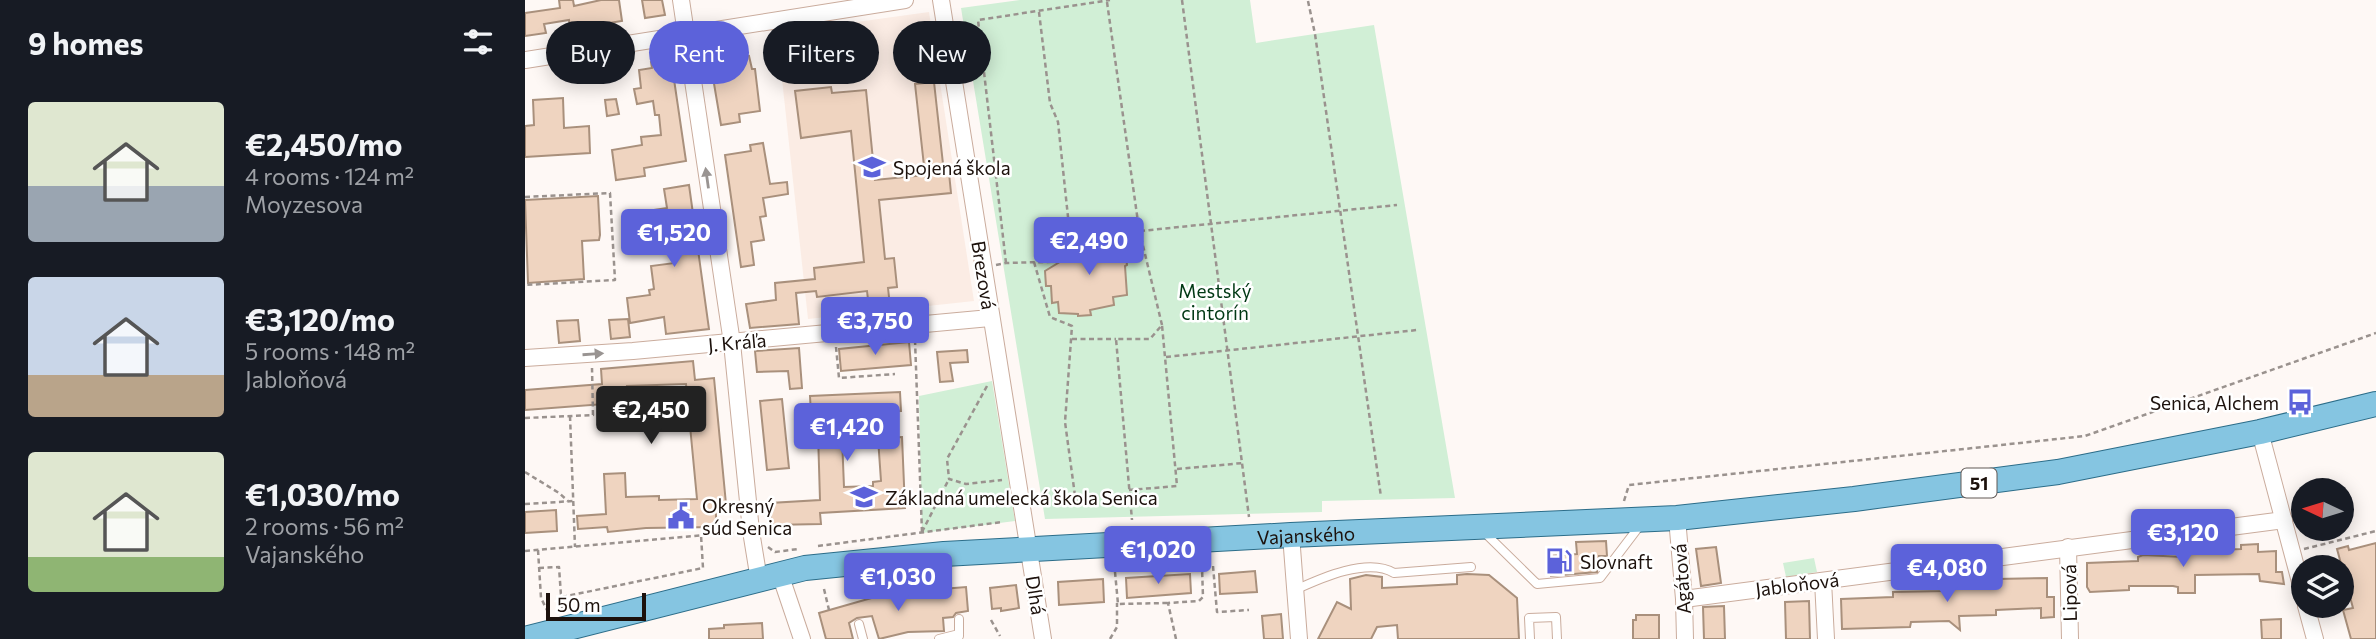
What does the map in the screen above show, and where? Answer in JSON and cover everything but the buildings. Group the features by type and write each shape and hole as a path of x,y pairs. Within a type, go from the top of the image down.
{"main road":[{"name":"51","path":"1645,519 1854,499 2058,472 2260,432 2376,404"},
{"name":"Vajanského","path":"769,577 805,568 889,558 1291,535 1645,519"},
{"name":"51","path":"525,639 769,577"}],"street":[{"path":"681,0 684,21"},
{"path":"749,25 905,0"},
{"name":"Brezová","path":"941,0 1028,550"},
{"path":"525,60 649,41"},
{"path":"693,84 732,342 751,531 769,577 802,639"},
{"name":"J. Kráľa","path":"525,358 990,318"},
{"path":"2260,432 2293,555"},
{"name":"Agátová","path":"1677,518 1685,639"},
{"name":"Jabloňová","path":"1684,598 2284,520"},
{"path":"1291,535 1299,639"},
{"name":"Lipová","path":"2068,547 2070,639"},
{"name":"Dlhá","path":"1028,550 1043,639"},
{"path":"1823,581 1826,639"},
{"path":"2309,618 2315,639"}],"lane":[{"path":"1478,527 1537,584 1600,578 1645,519"},
{"path":"1295,590 1351,569 1387,568 1394,573 1471,567"},
{"path":"1530,639 1529,618 1556,617 1557,639"},
{"path":"939,639 959,636 959,619"},
{"path":"859,624 863,639"}],"path":[{"path":"1182,0 1249,517"},
{"path":"1080,261 1006,263 978,20 1109,1 1140,230 1162,325 1177,486 1129,490"},
{"path":"1308,1 1315,34 1381,497"},
{"path":"1039,12 1050,103 1058,122 1073,261"},
{"path":"525,197 610,192 615,280 525,285"},
{"path":"1070,236 1397,205"},
{"path":"1034,262 1050,317 1072,326 1065,422 1076,503"},
{"path":"914,325 922,533"},
{"path":"1072,340 1150,340 1162,325"},
{"path":"1165,358 1417,330"},
{"path":"1622,504 1629,485 2085,436 2376,332"},
{"path":"835,333 839,378 895,374"},
{"path":"1116,340 1132,520"},
{"path":"525,418 593,415 592,354"},
{"path":"922,533 949,479 947,459 992,381"},
{"path":"570,416 575,547"},
{"path":"1175,469 1243,463"},
{"path":"525,472 568,501"},
{"path":"949,479 966,484 1010,480"},
{"path":"525,504 574,501"},
{"path":"764,540 771,551 780,552 1002,522"},
{"path":"525,551 741,531"},
{"path":"2292,551 2376,531"},
{"path":"562,597 703,568 701,535"},
{"path":"538,550 539,568 541,598 548,614 563,610 559,567 539,568"},
{"path":"1213,566 1217,612 1249,610"},
{"path":"1116,600 1122,605 1199,601 1203,597 1202,567"},
{"path":"1110,639 1117,627 1119,616 1115,572"},
{"path":"824,589 829,610"},
{"path":"1168,603 1176,639"},
{"path":"991,620 1000,636"}],"shaded area":[{"name":"Spojená škola","path":"929,12 930,21 893,21 893,84 940,84 974,301 808,319 783,84 879,84 879,21 864,21"}],"green space":[{"name":"Mestský cintorín","path":"1020,0 1250,0 1256,43 1374,25 1455,498 1322,501 1322,512 1045,519 973,84 991,84 991,21 963,21 961,8"},
{"path":"992,381 1015,521 922,533 919,396"},
{"path":"1814,558 1817,572 1786,577 1783,563"}],"place":[{"name":"Spojená škola","path":"872,167"},
{"name":"Senica, Alchem","path":"2300,402"},
{"name":"Základná umelecká škola Senica","path":"864,497"},
{"name":"Okresný súd Senica","path":"681,516"},
{"name":"Slovnaft","path":"1559,561"}]}
